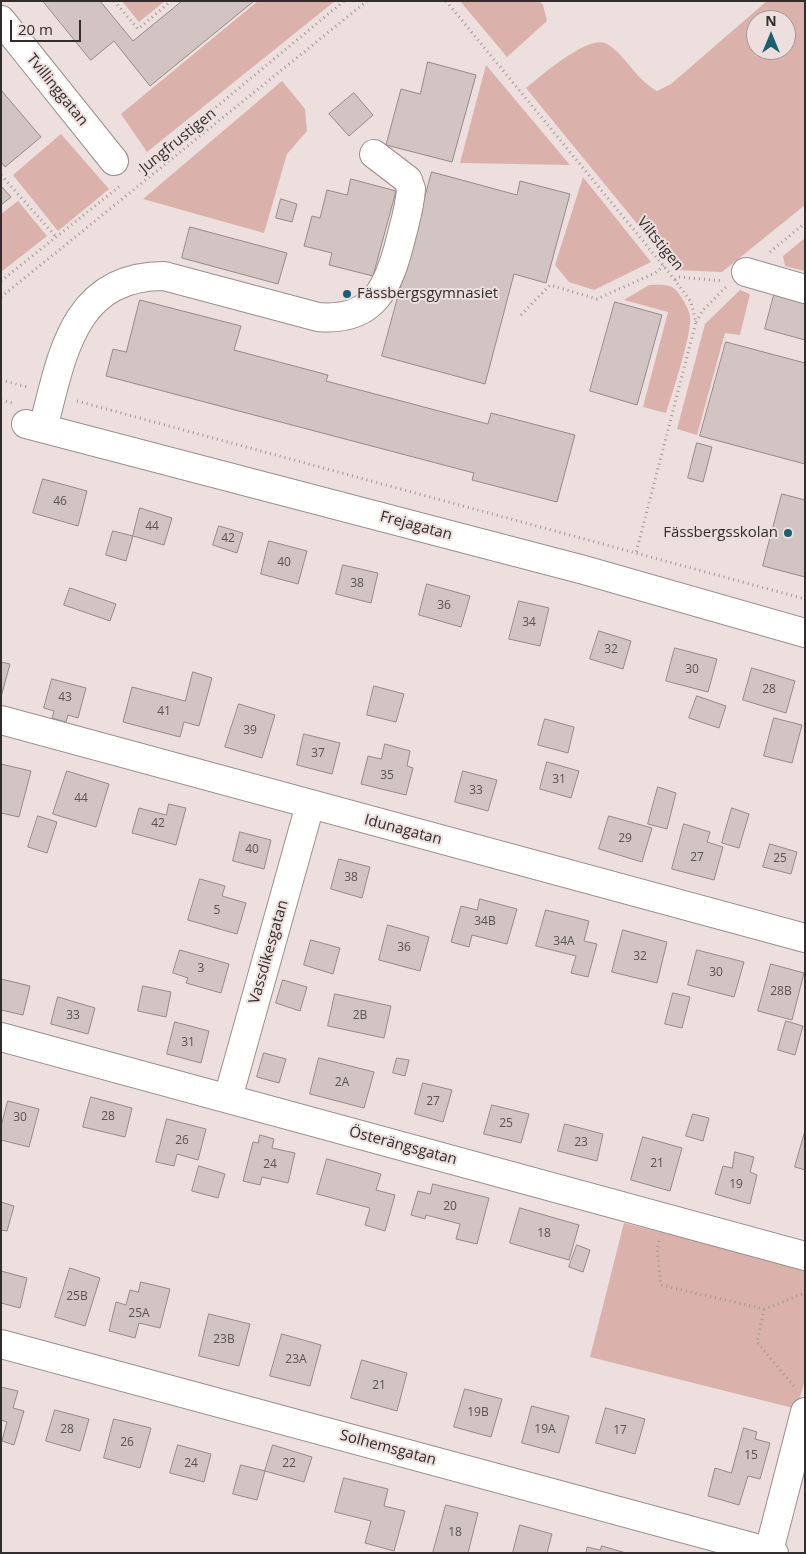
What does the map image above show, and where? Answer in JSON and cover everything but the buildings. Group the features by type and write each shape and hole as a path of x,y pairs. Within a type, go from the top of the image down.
{"street":[{"name":"Tvillinggatan","path":"1,20 124,173"},
{"path":"52,394 70,337 80,317 90,304 125,280 143,276 164,276 318,317 338,319 354,314 369,304 383,289 392,272 412,189 404,176 374,154"},
{"path":"738,278 805,288"},
{"name":"Frejagatan","path":"52,394 35,426 584,570 805,633"},
{"name":"Idunagatan","path":"1,720 805,938"},
{"name":"Vassdikesgatan","path":"228,1098 310,805"},
{"name":"Österängsgatan","path":"1,1037 805,1256"},
{"name":"Solhemsgatan","path":"1,1344 772,1552"},
{"path":"772,1552 802,1403"}],"path":[{"path":"114,1 138,29 172,1"},
{"path":"1,281 57,238 124,173 344,1"},
{"name":"Jungfrustigen","path":"1,297 367,1"},
{"name":"Viltstigen","path":"446,1 664,266 691,302 696,322 636,553"},
{"path":"1,175 57,238"},
{"path":"521,316 550,285 597,299 656,273 664,266"},
{"path":"675,280 679,277 725,282 738,278"},
{"path":"1,380 805,599"},
{"path":"664,1217 657,1248 661,1286 764,1309 805,1293"},
{"path":"764,1309 757,1342 802,1403"}],"shaded area":[{"path":"122,1 165,1 139,22"},
{"path":"258,1 335,1 147,152 121,114"},
{"path":"460,1 539,1 543,5 547,21 507,57"},
{"path":"767,1 805,1 805,205 722,272 675,270 526,88 553,66 577,50 599,42 607,44 620,54 642,80 657,91 671,84 746,19 746,60 796,60 796,10 757,10"},
{"path":"486,65 570,165 460,163"},
{"path":"282,81 305,109 307,131 287,154 264,233 143,199"},
{"path":"61,134 109,189 58,231 13,175"},
{"path":"583,177 651,262 594,290 569,282 555,265"},
{"path":"18,201 47,236 1,272 1,214"},
{"path":"805,238 805,271 785,266 783,256"},
{"path":"649,285 672,287 683,300 690,315 685,348 666,413 643,407 668,312 624,300"},
{"path":"740,290 750,294 740,335 725,333 697,435 677,429 705,324"},
{"path":"624,1223 805,1268 805,1379 797,1409 590,1357"}],"place":[{"name":"Fässbergsgymnasiet","path":"347,294"},
{"name":"Fässbergsskolan","path":"788,533"}]}
